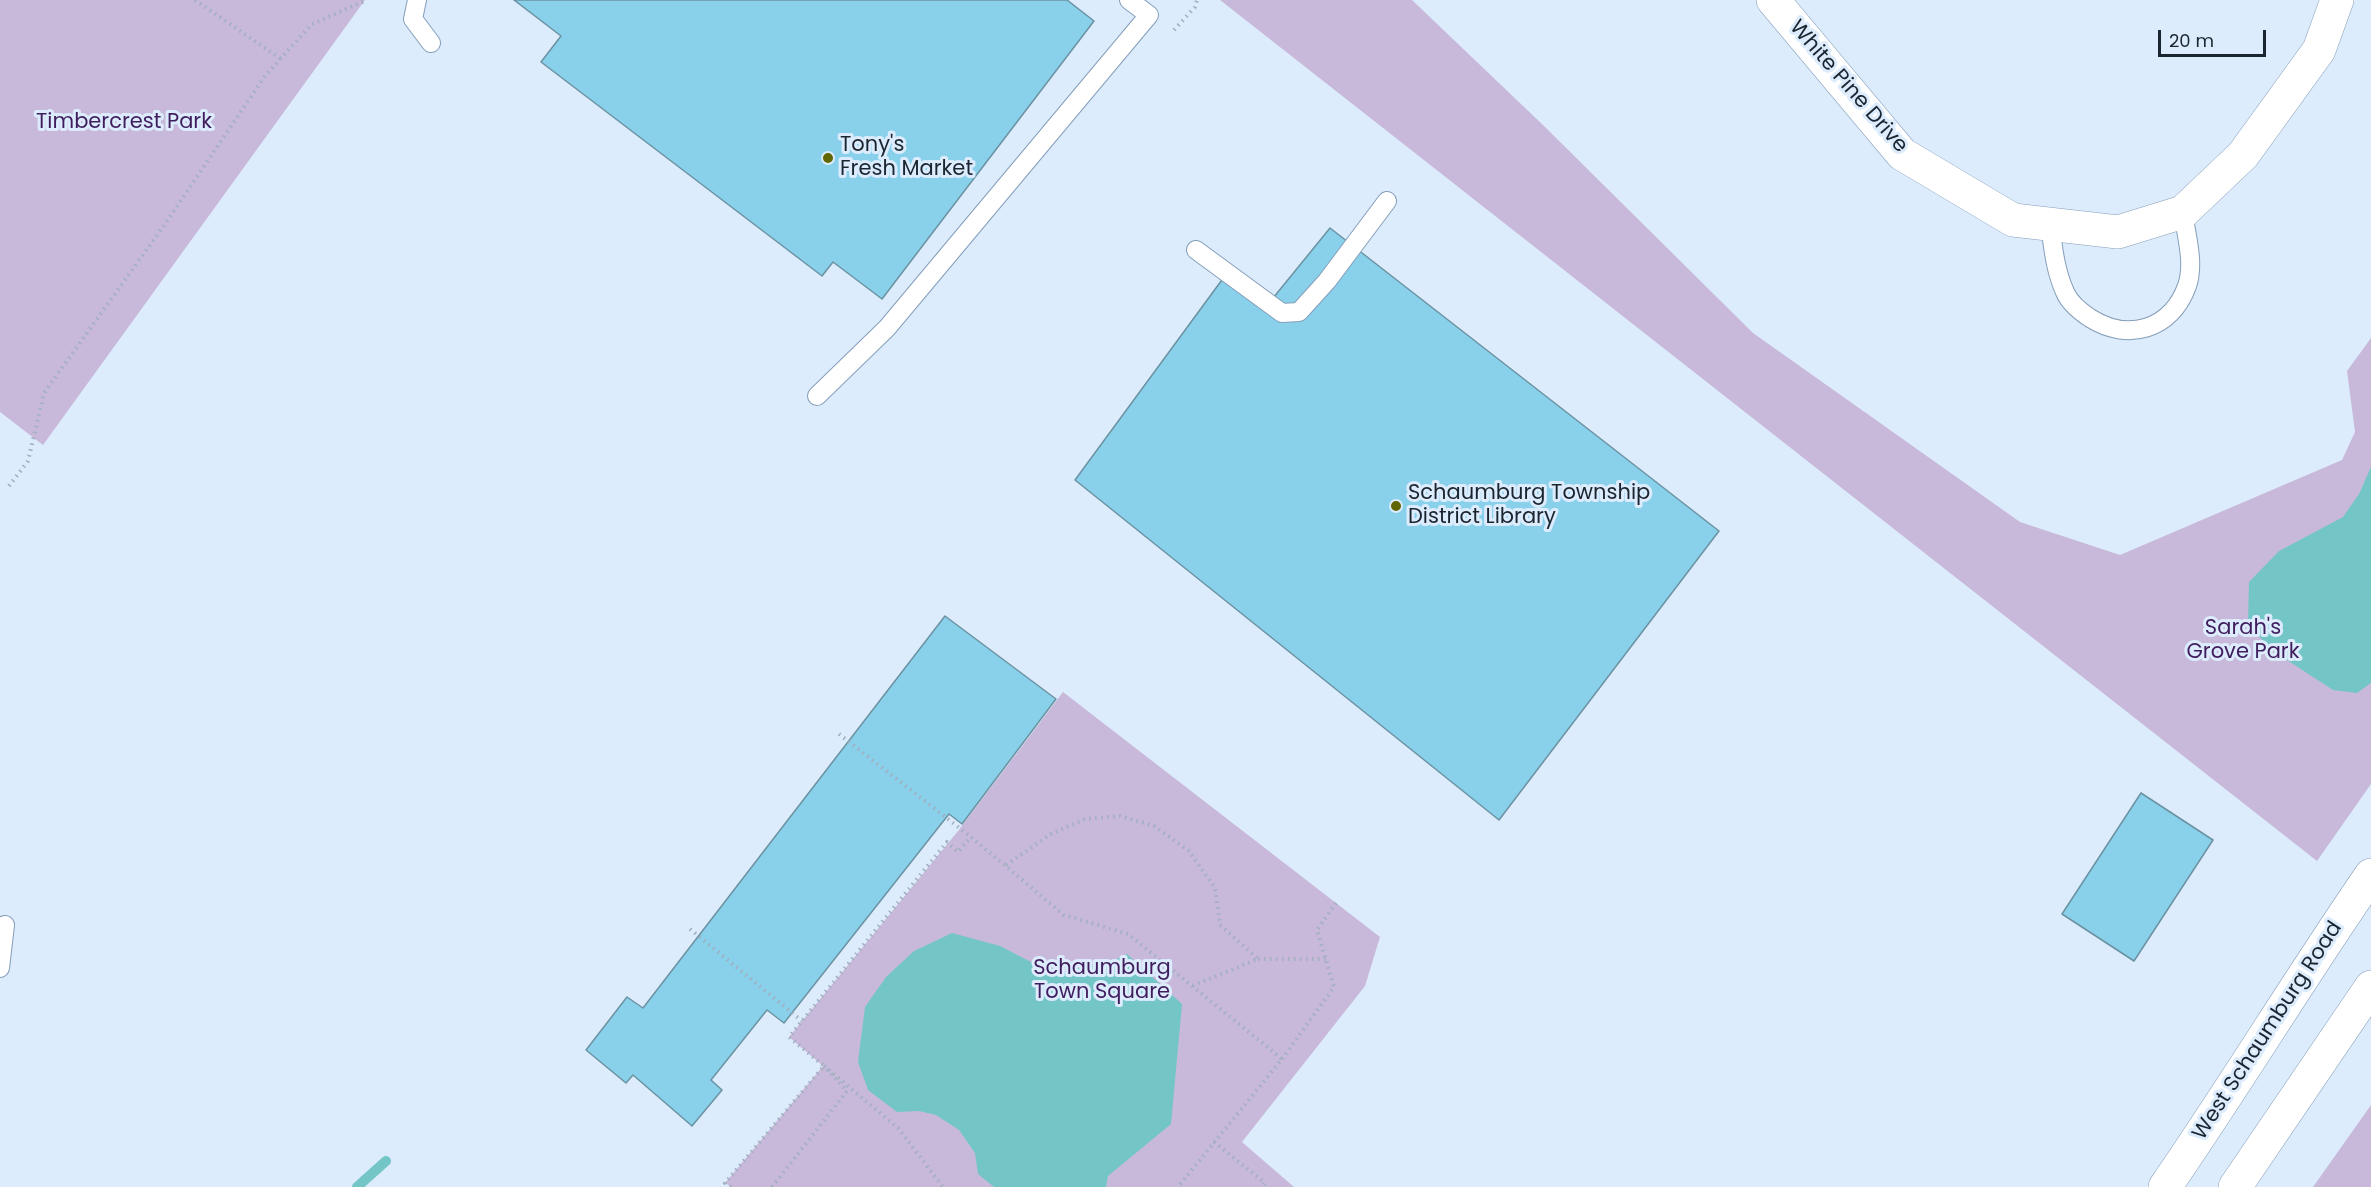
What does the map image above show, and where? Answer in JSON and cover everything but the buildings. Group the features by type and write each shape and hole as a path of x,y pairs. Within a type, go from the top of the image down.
{"street":[{"name":"White Pine Drive","path":"1773,0 1902,154 2013,220 2118,232 2183,212 2243,155 2319,50 2337,0"},
{"name":"West Schaumburg Road","path":"2165,1187 2230,1092 2333,930 2371,875"},
{"path":"2235,1187 2371,987"}],"lane":[{"path":"417,0 413,19 431,43"},
{"path":"817,396 887,328 1149,15 1129,0"},
{"path":"1196,250 1282,313 1299,312 1326,281 1387,201"},
{"path":"2050,224 2056,268 2065,294 2082,312 2101,325 2124,331 2151,327 2173,311 2187,285 2190,260 2183,212"},
{"path":"0,968 5,925"}],"path":[{"path":"195,0 281,59"},
{"path":"9,486 28,461 44,393 165,224 265,76 312,24 367,0"},
{"path":"1172,32 1195,7 1197,0"},
{"path":"839,734 1065,915 1128,934 1281,1059"},
{"path":"1005,865 1051,834 1085,819 1120,816 1154,826 1189,851 1215,888 1220,926 1258,959"},
{"path":"943,1187 898,1128 789,1036 947,842 958,852 970,837"},
{"path":"1178,1187 1281,1059 1334,987 1317,930 1336,903"},
{"path":"690,929 801,1021"},
{"path":"1192,986 1258,959 1326,959"},
{"path":"731,1187 725,1183 824,1066"},
{"path":"772,1187 847,1091 824,1066"},
{"path":"1214,1142 1265,1183 1262,1187"}],"green space":[{"name":"Timbercrest Park","path":"0,0 365,0 43,445 0,412"},
{"name":"Sarah's Grove Park","path":"1220,0 1412,0 1544,126 1753,333 2020,522 2120,555 2342,460 2355,432 2347,371 2371,338 2371,784 2317,861"},
{"name":"Schaumburg Town Square","path":"1063,692 1380,937 1365,986 1242,1142 1294,1187 731,1187 725,1183 823,1066 789,1037 958,831"},
{"path":"2371,1105 2371,1187 2313,1187"}],"shaded area":[{"path":"2371,467 2371,683 2357,693 2333,690 2270,649 2248,623 2249,582 2279,551 2343,517 2359,494"},
{"path":"952,933 1000,946 1033,963 1064,972 1114,960 1127,954 1182,1004 1171,1124 1108,1176 1106,1187 994,1187 978,1174 975,1153 959,1130 936,1115 919,1111 897,1112 868,1090 858,1062 865,1007 886,977 914,951"}],"waterway":[{"path":"357,1187 386,1161"}],"place":[{"name":"Tony's Fresh Market","path":"828,158"},
{"name":"Schaumburg Township District Library","path":"1396,506"}]}
